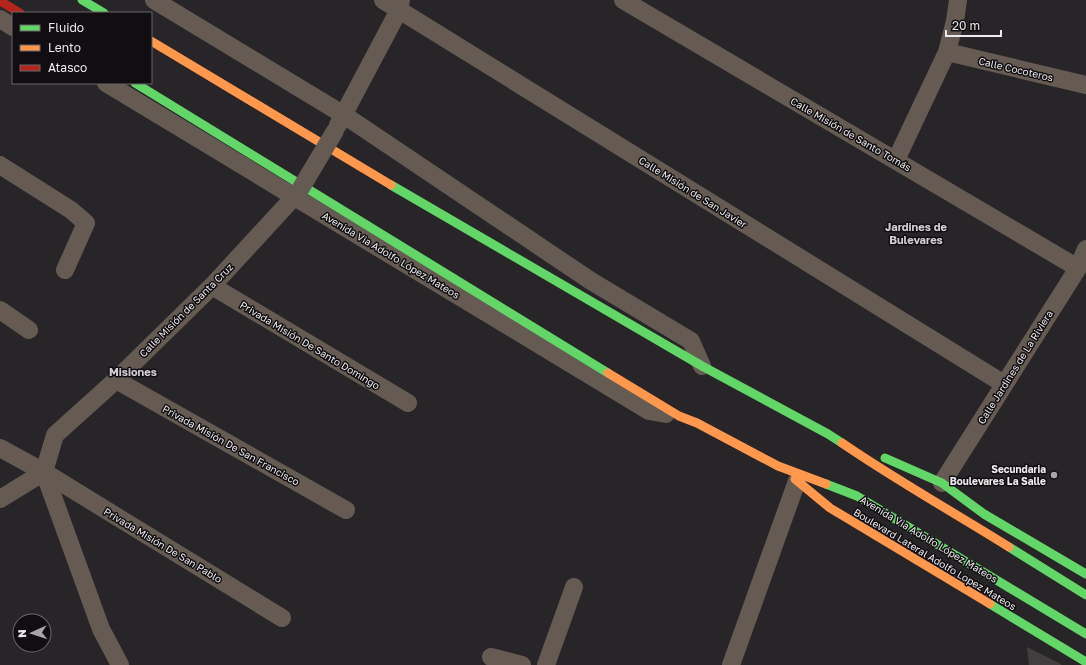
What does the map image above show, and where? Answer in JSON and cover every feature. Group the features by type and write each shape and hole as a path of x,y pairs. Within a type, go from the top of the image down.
{"main road":[{"path":"82,0 102,12"},
{"path":"0,1 18,12"},
{"path":"152,42 458,224 702,366 828,434 942,483 984,514 1086,574"},
{"name":"Avenida Via Adolfo López Mateos","path":"137,84 679,416 697,423 778,466 857,496 1086,634"},
{"path":"828,434 882,471 932,499 1086,595"},
{"name":"Boulevard Lateral Adolfo Lopez Mateos","path":"778,466 830,508 1086,662"}],"street":[{"path":"154,0 344,115 591,281 691,341 702,366"},
{"name":"Calle Misión de San Javier","path":"383,0 400,5 1004,384"},
{"name":"Calle Misión de Santo Tomás","path":"623,0 1078,268"},
{"path":"896,160 947,52 955,21 958,0"},
{"name":"Calle Misión de Santa Cruz","path":"44,472 55,435 116,380 212,286 297,193 344,115 400,5"},
{"path":"0,19 12,25"},
{"name":"Calle Cocoteros","path":"947,52 1086,85"},
{"name":"Avenida Via Adolfo López Mateos","path":"108,84 297,193 650,411 679,416"},
{"path":"0,165 71,210 86,223 65,270"},
{"name":"Calle Jardines de La Riviera","path":"942,483 1078,268 1086,249"},
{"name":"Privada Misión De Santo Domingo","path":"212,286 408,403"},
{"path":"0,310 29,330"},
{"name":"Privada Misión De San Francisco","path":"116,380 346,510"},
{"name":"Privada Misión De San Pablo","path":"0,448 44,472 282,618"},
{"path":"0,499 44,472 101,629 120,665"},
{"path":"731,665 796,481"},
{"path":"546,665 574,587"},
{"path":"491,657 522,665"}],"building":[{"path":"1027,647 1061,664 1061,665 1029,665"}],"traffic: fast":[{"path":"82,0 102,12"},
{"path":"137,84 608,373"},
{"path":"391,185 702,366 842,443"},
{"path":"885,458 942,483 984,514 1086,574"},
{"path":"826,484 857,496 1086,634"},
{"path":"1009,547 1086,595"},
{"path":"990,604 1086,662"}],"traffic: slow":[{"path":"152,42 391,185"},
{"path":"608,373 679,416 697,423 778,466 826,484"},
{"path":"842,443 862,457 1009,547"},
{"path":"795,479 830,508 990,604"}],"traffic: jam":[{"path":"0,1 18,12"}],"place":[{"name":"Secundaria Boulevares La Salle","path":"1054,475"}],"district":[{"name":"Jardines de Bulevares","path":"916,232"},
{"name":"Misiones","path":"133,371"}]}
